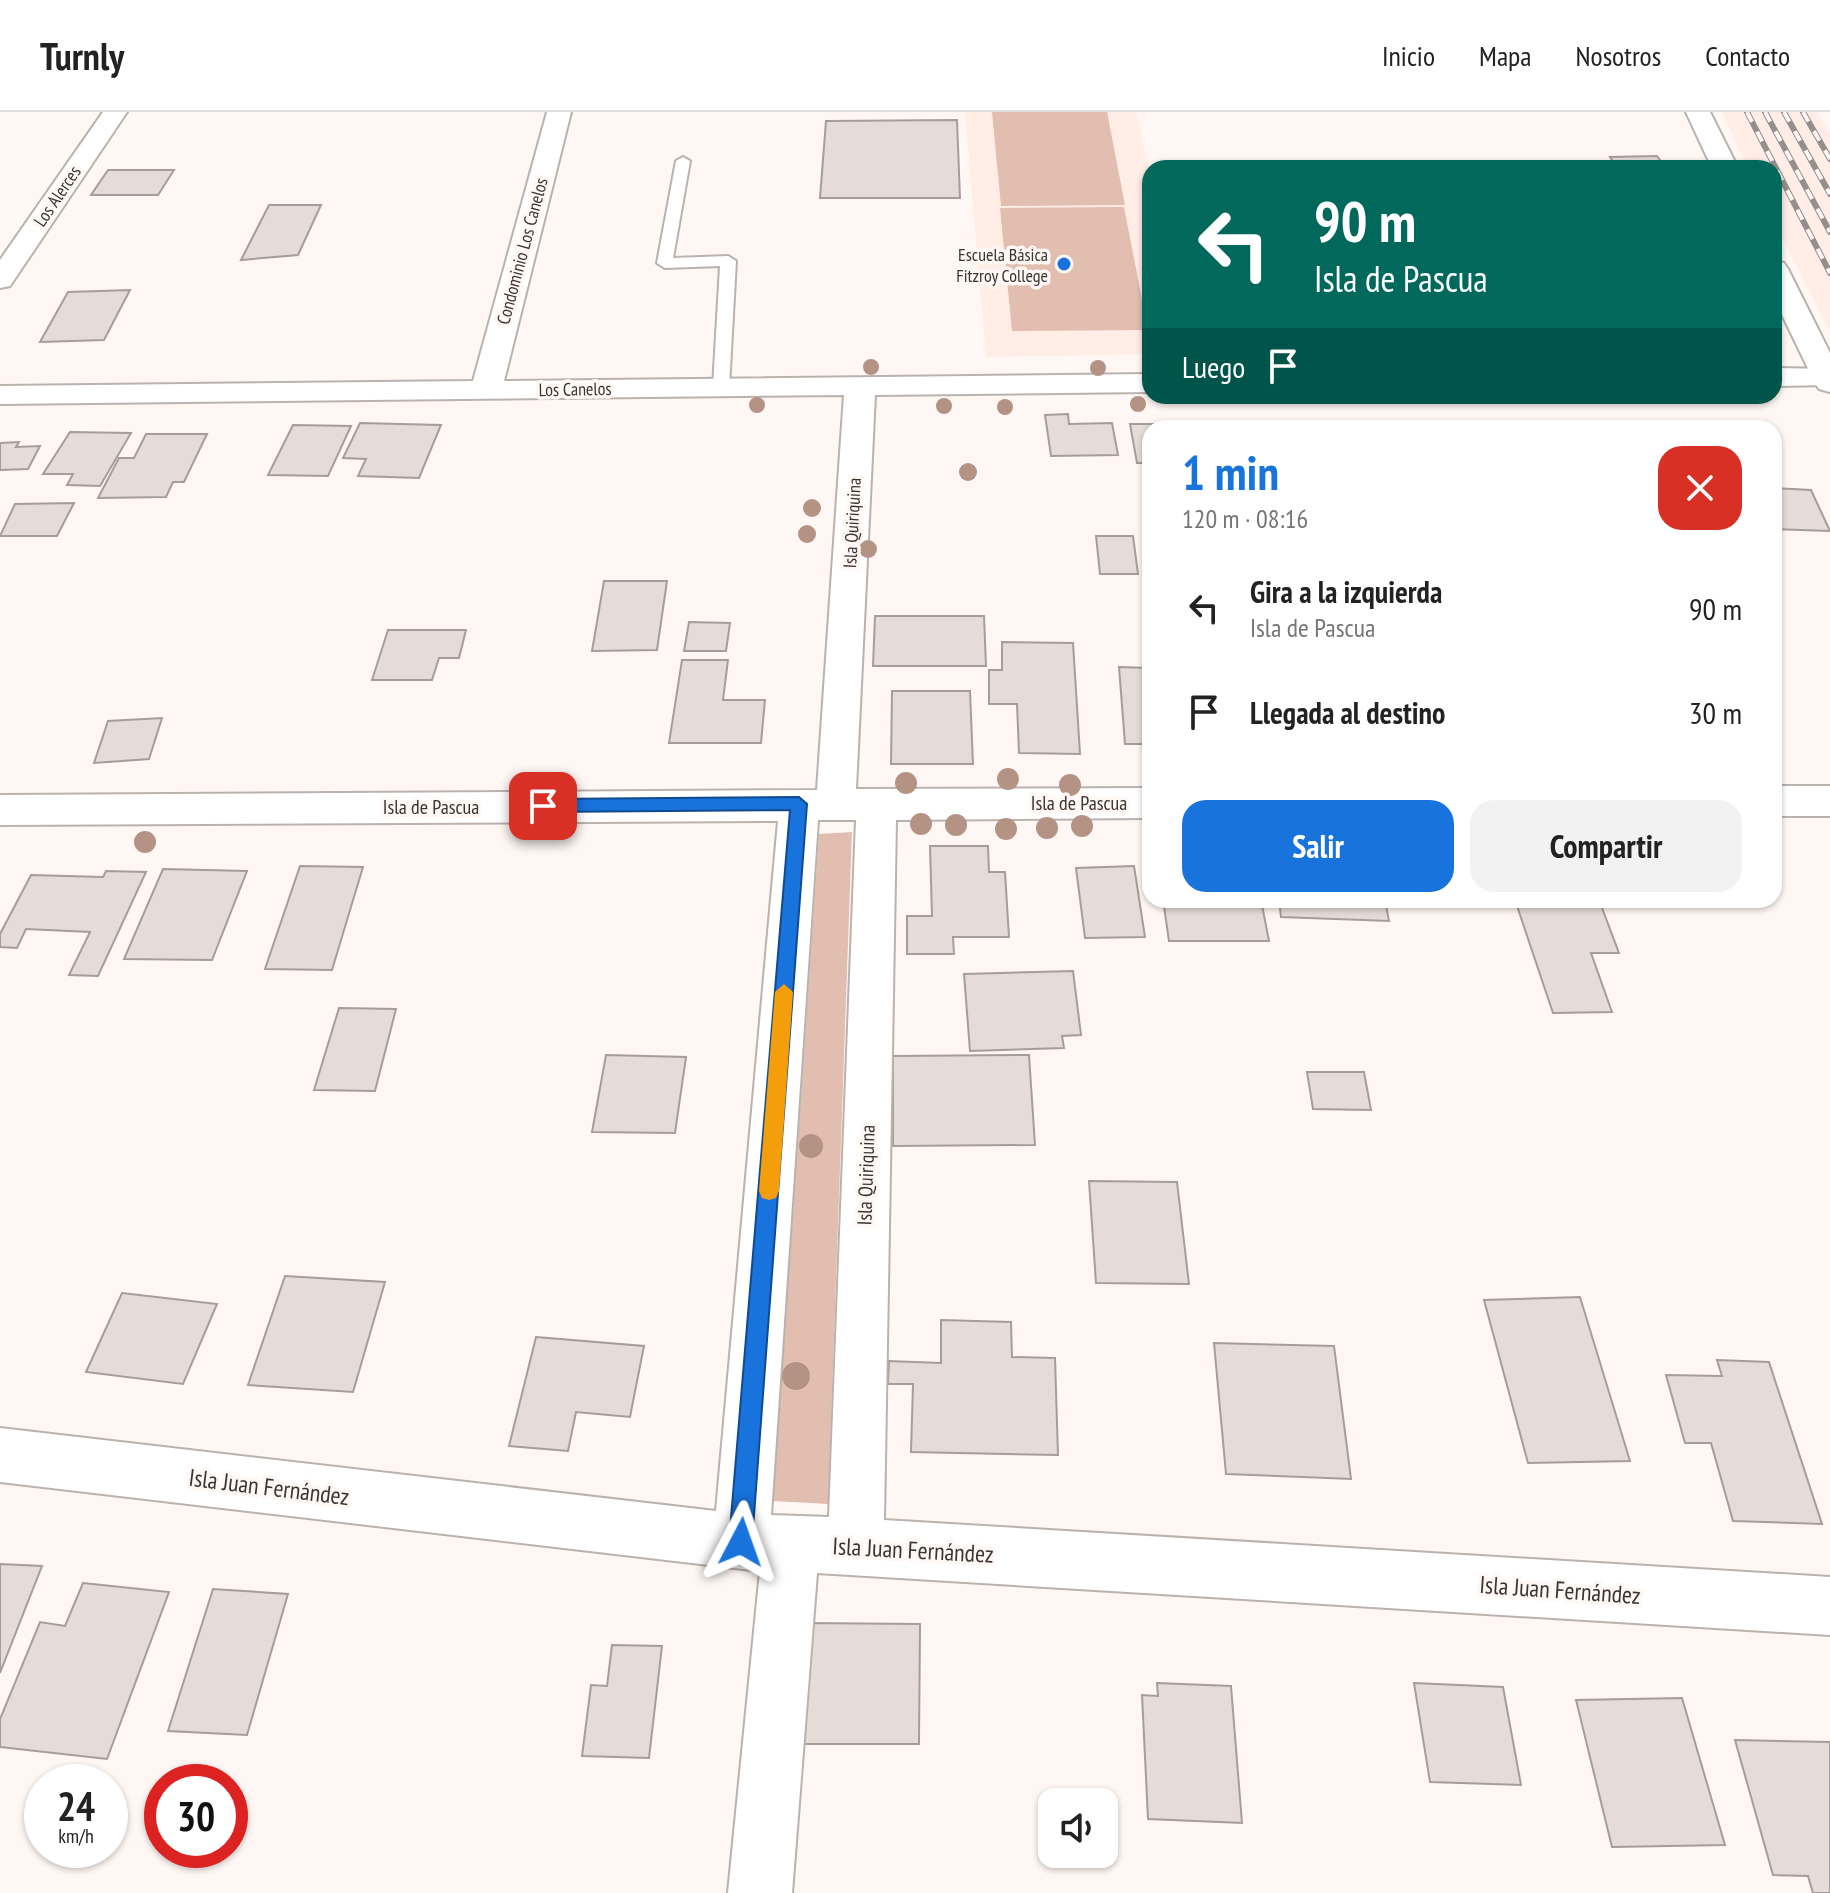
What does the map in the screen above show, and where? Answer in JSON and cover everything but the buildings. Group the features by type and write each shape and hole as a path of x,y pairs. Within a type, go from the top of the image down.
{"street":[{"name":"Los Alerces","path":"0,280 115,112"},
{"name":"Condominio Los Canelos","path":"486,390 559,112"},
{"path":"1698,112 1721,160"},
{"path":"1782,285 1828,380 1782,377"},
{"name":"Los Canelos","path":"0,395 1142,383"},
{"name":"Isla Quiriquina","path":"760,1893 766,1543 837,803 860,386"},
{"path":"1782,801 1830,801"},
{"name":"Isla Quiriquina","path":"837,803 856,1546"},
{"name":"Isla de Pascua","path":"0,810 1142,803"},
{"name":"Isla Juan Fernández","path":"0,1455 766,1543 1830,1606"}],"lane":[{"path":"683,161 665,263 728,261 721,387"}],"shaded area":[{"name":"Escuela Básica Fitzroy College","path":"965,112 1136,112 1147,160 1142,160 1142,354 986,357"},
{"path":"992,112 1107,112 1125,205 1001,206"},
{"path":"1722,112 1817,112 1830,134 1830,331 1782,238 1782,160 1744,160"},
{"path":"1124,207 1142,299 1142,330 1012,331 1000,208"},
{"path":"852,832 828,1504 773,1501 819,834"}],"railway":[{"path":"1747,112 1772,160"},
{"path":"1765,112 1830,232"},
{"path":"1784,112 1830,194"},
{"path":"1803,112 1830,159"},
{"path":"1782,180 1830,273"}],"slow traffic":[{"path":"769,1191 784,992"}],"place":[{"name":"Escuela Básica Fitzroy College","path":"1064,264"}],"route":[{"path":"543,806 799,804 741,1542"}]}
